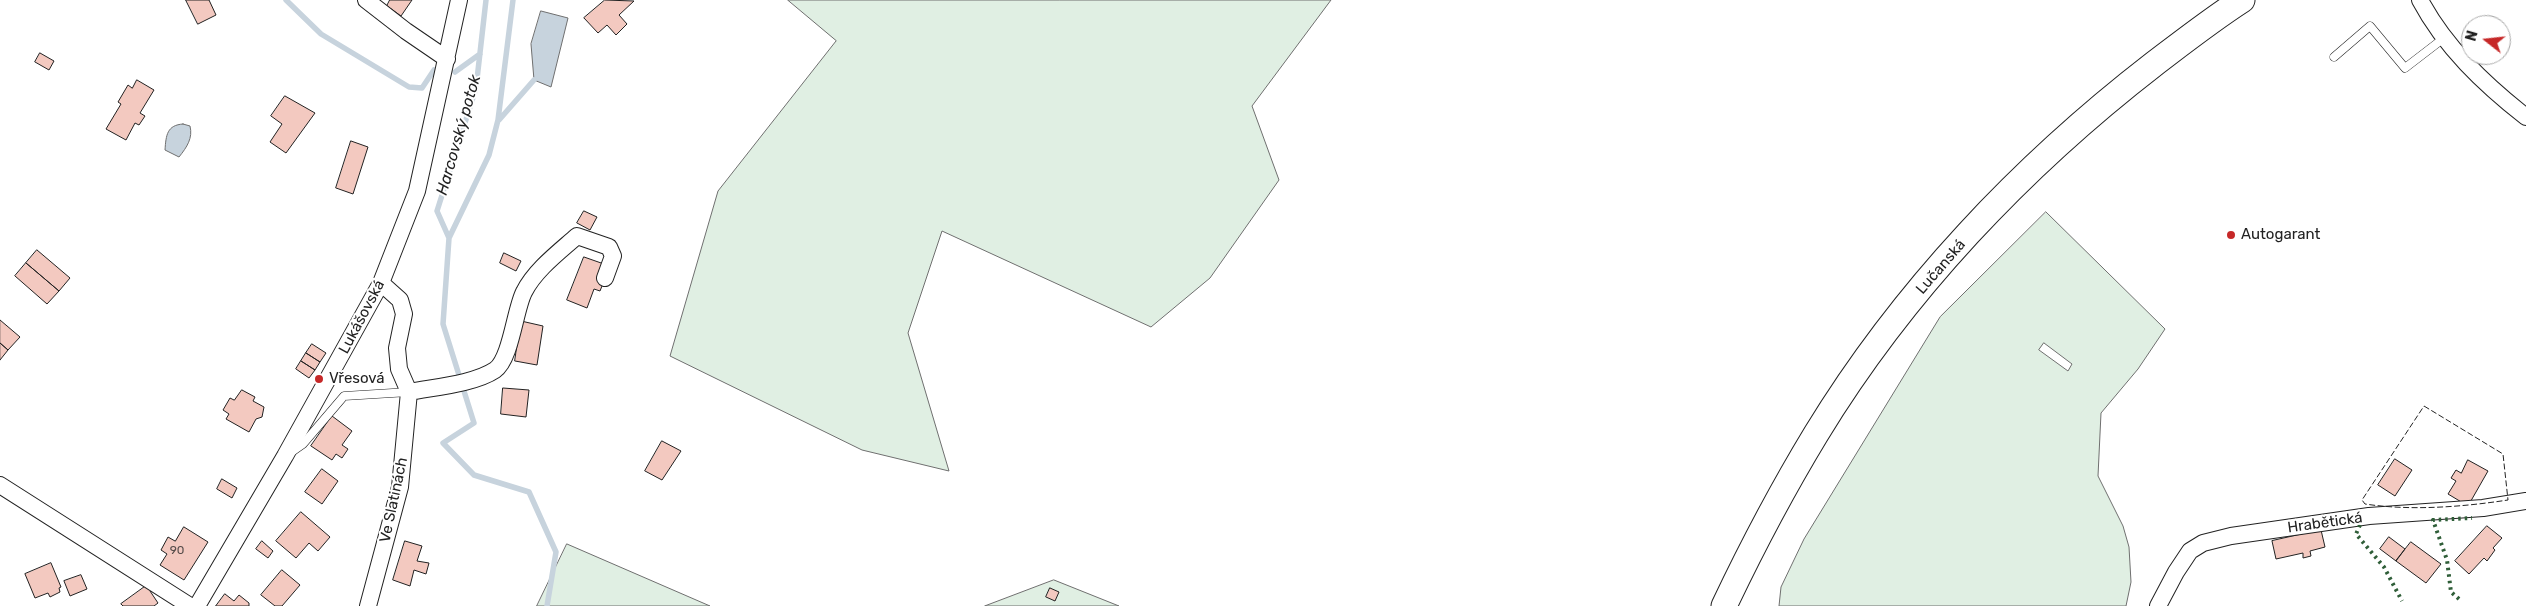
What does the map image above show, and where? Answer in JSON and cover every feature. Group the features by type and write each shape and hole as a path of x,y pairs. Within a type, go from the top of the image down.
{"main road":[{"name":"Lučanská","path":"1724,606 1779,497 1817,432 1892,325 1931,277 1995,205 2062,140 2115,95 2242,0"}],"street":[{"path":"366,0 447,59"},
{"name":"Lukášovská","path":"197,606 285,456 381,282 417,191 459,0"},
{"path":"2423,1 2444,38 2490,88 2526,117"},
{"path":"409,392 481,377 497,369 509,343 524,292 541,269 577,236 609,247 613,256 605,278"},
{"name":"Ve Slatinách","path":"368,606 400,487 409,392 399,369 397,348 404,314 400,300 381,282"},
{"path":"0,484 190,606"},
{"name":"Hrabětická","path":"2158,606 2176,572 2190,551 2203,543 2231,536 2369,516 2483,508 2526,501"}],"lane":[{"path":"2334,57 2370,26 2405,68 2444,38"},
{"path":"285,456 303,444 344,396 409,392"}],"green space":[{"path":"788,0 1331,0 1252,106 1279,180 1210,278 1151,327 942,231 908,333 949,471 862,450 670,356 718,191 836,41"},
{"path":"2046,212 2165,329 2138,369 2101,413 2098,476 2123,526 2129,547 2131,582 2126,606 1779,606 1781,587 1804,539 1940,317","holes":["2044,343 2072,364 2068,371 2039,350"]},
{"path":"567,544 710,606 537,606"},
{"path":"1054,580 1119,606 985,606"}],"shaded area":[{"path":"541,11 568,18 551,87 534,80 531,44"},
{"path":"183,124 190,126 191,134 187,146 179,157 165,150 166,140 168,132 174,126"}],"building":[{"path":"186,0 209,0 216,15 198,24"},
{"path":"390,0 412,0 401,16 387,6"},
{"path":"605,0 634,1 619,15 627,24 616,35 607,25 598,33 584,18"},
{"path":"40,53 54,61 49,70 35,62"},
{"path":"137,80 154,90 140,113 145,116 139,125 135,123 126,140 106,129 121,104 118,102 128,85 132,88"},
{"path":"285,96 315,113 286,153 270,142 282,124 271,116"},
{"path":"351,141 368,147 353,194 336,188"},
{"path":"584,211 597,217 590,230 577,223"},
{"path":"37,250 70,278 59,291 26,263"},
{"path":"504,253 521,261 516,271 500,263"},
{"path":"584,257 604,264 604,281 600,291 594,289 587,308 567,300"},
{"path":"26,263 59,291 47,304 15,276"},
{"path":"0,320 20,337 8,350 0,343"},
{"path":"521,321 543,326 537,365 515,361"},
{"path":"0,343 8,350 0,360"},
{"path":"312,344 326,353 320,362 306,353"},
{"path":"306,353 320,362 315,370 301,361"},
{"path":"301,361 315,370 309,378 296,369"},
{"path":"503,388 529,390 526,417 501,414"},
{"path":"242,390 255,397 253,401 264,407 262,417 256,419 249,432 226,419 229,414 223,410 230,398 234,400"},
{"path":"332,416 352,431 342,445 348,449 342,458 336,454 332,460 311,446"},
{"path":"662,441 681,451 662,480 645,471"},
{"path":"2395,459 2412,470 2395,496 2378,485"},
{"path":"2468,460 2488,471 2468,506 2448,494 2456,481 2451,478 2456,470 2461,473"},
{"path":"322,469 338,481 322,504 305,492"},
{"path":"222,479 237,488 232,498 217,489"},
{"path":"301,512 330,537 318,551 309,543 296,558 276,541"},
{"path":"2487,526 2502,538 2493,548 2495,550 2487,561 2484,558 2469,574 2455,561"},
{"path":"184,527 208,542 184,580 160,565 167,554 161,550 168,537 175,541"},
{"path":"2321,530 2325,547 2310,551 2311,556 2303,558 2303,553 2276,559 2272,541"},
{"path":"2389,537 2405,549 2396,561 2380,549"},
{"path":"262,541 273,551 268,558 256,549"},
{"path":"405,541 422,546 417,561 429,563 426,574 414,570 410,586 393,580"},
{"path":"2411,542 2441,564 2426,583 2396,561"},
{"path":"51,563 61,587 59,588 60,592 50,597 48,593 35,598 25,574"},
{"path":"282,570 300,585 282,606 275,606 261,595"},
{"path":"81,575 87,589 70,596 64,581"},
{"path":"150,583 155,587 150,591 158,603 154,606 123,606 121,604"},
{"path":"1050,588 1059,592 1055,601 1046,597"},
{"path":"225,594 234,601 239,595 249,603 249,606 216,606"}],"waterway":[{"path":"286,0 321,34 409,87 422,88 434,70"},
{"name":"Harcovský potok","path":"486,0 476,88 437,211 449,238 443,324 474,423 443,443 474,475 529,492 556,552 547,606"},
{"path":"449,238 489,155 498,120 513,0"},
{"path":"455,72 480,54"},
{"path":"499,120 534,80"}],"hedge":[{"path":"2459,599 2451,592 2447,560 2433,520 2472,518"},
{"path":"2360,525 2356,534 2384,567 2402,601"}],"fence":[{"path":"2424,406 2503,454 2508,500 2473,505 2436,507 2400,507 2365,504 2362,500 2424,406"}],"place":[{"name":"Autogarant","path":"2231,235"},
{"name":"Vřesová","path":"319,379"}]}
